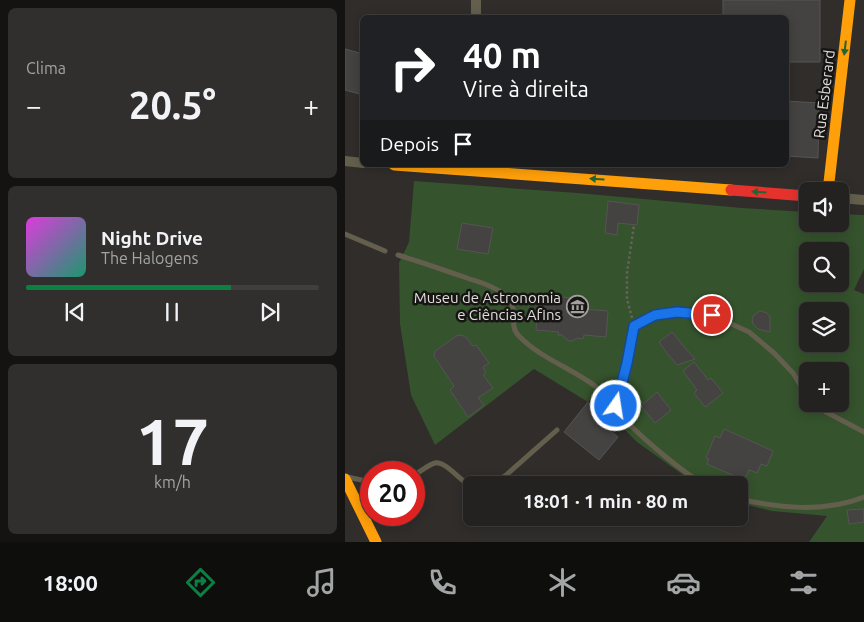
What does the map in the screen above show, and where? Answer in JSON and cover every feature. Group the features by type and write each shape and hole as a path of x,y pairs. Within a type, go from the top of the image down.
{"street":[{"path":"476,0 476,15"},
{"name":"Rua Esberard","path":"829,182 851,0"},
{"path":"345,162 360,163"},
{"path":"448,167 799,195"},
{"path":"849,199 864,200"},
{"path":"345,478 376,542"},
{"path":"345,502 357,504"}],"lane":[{"path":"345,234 385,251"},
{"path":"398,255 500,291 512,303 515,332 535,349 595,386 616,406 628,422 690,476"},
{"path":"616,406 634,326 655,315 677,312 712,315 749,332 774,352 793,373 799,383"},
{"path":"826,412 864,432"},
{"path":"505,476 557,430"},
{"path":"425,469 435,463 442,464 463,482"},
{"path":"345,478 360,480"},
{"path":"748,501 794,508 847,504 864,498"}],"path":[{"path":"634,225 627,272 627,299 634,326"}],"green space":[{"path":"414,181 799,212 799,232 849,232 849,214 864,215 864,269 854,290 864,294 864,542 809,542 827,516 772,511 748,505 748,476 684,476 637,442 624,429 626,426 604,405 595,393 588,402 534,369 435,445 411,395 400,324 399,263 409,242"}],"building":[{"path":"723,0 820,0 820,62 789,62 789,15 723,15"},
{"path":"345,49 360,53 360,94 345,90"},
{"path":"789,101 819,103 818,158 789,156"},
{"path":"608,201 639,205 637,225 618,223 617,235 605,233"},
{"path":"462,223 493,228 488,254 457,249"},
{"path":"561,297 583,299 582,309 608,311 606,337 584,335 583,339 577,338 569,341 562,335 558,335 559,332 536,330 538,302 560,304"},
{"path":"760,311 767,313 770,317 770,332 758,329 753,324 752,319 754,315"},
{"path":"672,332 695,359 677,365 659,342"},
{"path":"458,335 465,336 473,346 476,345 489,363 483,367 486,373 483,375 493,388 478,398 484,405 468,417 450,390 454,386 434,356 435,351"},
{"path":"694,362 708,380 711,378 723,393 705,407 694,393 697,390 683,371"},
{"path":"657,392 671,410 655,423 641,406"},
{"path":"588,402 601,412 598,416 606,422 603,425 618,437 599,460 564,432"},
{"path":"724,429 773,451 767,466 761,464 757,473 749,470 746,476 735,476 707,464 709,459 706,458 715,436 720,438"},
{"path":"864,509 864,522 849,524 847,510"}],"traffic: slow":[{"path":"829,182 850,0"},
{"path":"421,167 731,190"},
{"path":"345,479 376,542"}],"traffic: jam":[{"path":"731,190 799,195"}],"place":[{"name":"Museu de Astronomia e Ciências Afins","path":"577,306"}],"route":[{"path":"616,406 634,326 655,315 677,312 712,315"}]}
